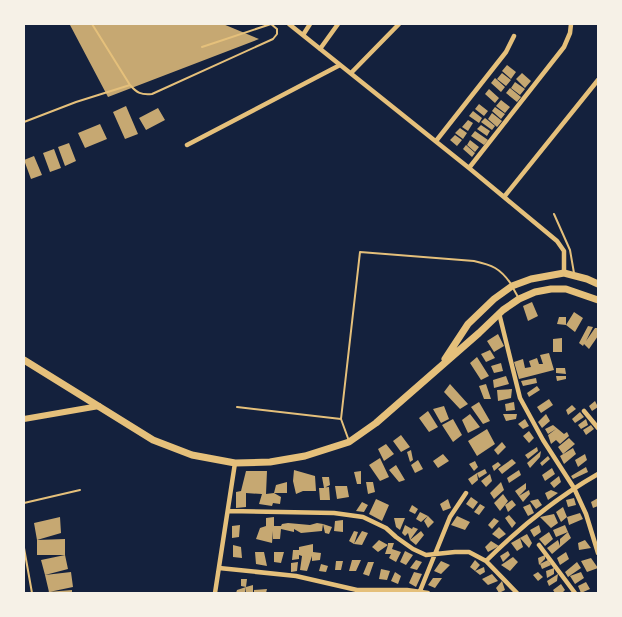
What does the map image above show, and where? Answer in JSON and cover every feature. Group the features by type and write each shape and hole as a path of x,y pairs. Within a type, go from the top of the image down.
{"highway":[{"path":"440,365 468,324 494,299 512,286 530,279 564,273 598,284"},
{"path":"24,360 153,440 192,455 234,463 270,462 305,456 349,442 376,423 440,365 479,333 499,313 519,299 535,292 566,289 598,300"}],"main road":[{"path":"24,419 99,406"}],"street":[{"path":"290,24 557,241 564,251 564,273"},
{"path":"303,34 310,24"},
{"path":"320,49 338,24"},
{"path":"350,73 400,24"},
{"path":"469,168 564,47 570,33 571,24"},
{"path":"436,142 506,52 514,36"},
{"path":"187,146 340,65"},
{"path":"504,197 598,80"},
{"path":"499,313 520,398 543,440 574,488 586,514 598,553"},
{"path":"584,411 598,428"},
{"path":"215,593 234,463"},
{"path":"486,561 517,530 547,506 598,474"},
{"path":"420,591 450,517 466,494"},
{"path":"228,511 334,513 363,517 386,528 414,549 426,554 469,552 486,561 515,593"},
{"path":"539,546 551,559 565,582 575,593"},
{"path":"219,568 296,576 357,590 420,591 428,593"}],"lane":[{"path":"92,24 130,84 136,92 142,95 152,94 273,38 277,34 277,29 271,24 202,47"},
{"path":"24,122 130,84"},
{"path":"554,214 570,250 574,276"},
{"path":"349,442 341,419 360,252 474,261 492,265 504,275 519,299"},
{"path":"237,407 341,419"},
{"path":"24,503 80,490"},
{"path":"24,548 32,593"}],"building":[{"path":"223,24 259,39 108,97 70,25"},
{"path":"507,65 516,72 511,79 502,71"},
{"path":"502,73 511,80 506,86 497,79"},
{"path":"522,73 531,81 525,88 516,79"},
{"path":"495,78 505,87 501,92 491,83"},
{"path":"515,82 525,89 520,95 511,88"},
{"path":"510,88 521,97 517,102 506,93"},
{"path":"489,89 499,98 495,103 485,94"},
{"path":"501,100 510,107 505,113 496,106"},
{"path":"479,104 488,111 484,116 475,109"},
{"path":"126,106 138,134 125,139 113,112"},
{"path":"495,107 505,114 501,119 492,111"},
{"path":"158,108 165,120 146,130 139,118"},
{"path":"473,111 482,118 479,123 469,116"},
{"path":"492,113 502,121 497,127 488,119"},
{"path":"485,118 495,126 492,130 481,122"},
{"path":"468,120 473,123 468,131 462,127"},
{"path":"100,124 107,139 85,148 78,133"},
{"path":"481,125 490,131 487,136 477,129"},
{"path":"460,128 467,133 463,139 455,133"},
{"path":"475,131 488,140 484,145 471,136"},
{"path":"455,135 462,140 457,146 450,140"},
{"path":"470,140 479,147 475,152 467,145"},
{"path":"69,143 76,161 65,166 58,147"},
{"path":"466,145 475,153 472,157 463,149"},
{"path":"54,149 61,168 50,172 43,153"},
{"path":"34,156 42,175 31,179 24,160"},
{"path":"532,302 538,316 528,321 523,306"},
{"path":"574,312 583,318 575,332 566,325"},
{"path":"559,317 566,317 566,325 557,324"},
{"path":"588,326 593,327 586,341 595,328 598,328 598,336 589,349 584,344 583,346 579,343"},
{"path":"498,334 504,346 494,352 487,341"},
{"path":"562,338 562,352 553,352 553,339"},
{"path":"490,350 495,358 486,362 481,354"},
{"path":"549,353 554,370 519,379 514,362 523,359 525,368 531,367 529,361 537,358 539,364 543,364 540,355"},
{"path":"477,357 489,376 481,380 470,363"},
{"path":"501,363 503,371 494,373 491,366"},
{"path":"556,368 565,368 566,374 556,373"},
{"path":"506,376 509,384 494,388 493,380"},
{"path":"556,376 566,376 566,379 557,381"},
{"path":"536,378 537,383 523,386 521,381"},
{"path":"450,384 468,404 460,409 444,392"},
{"path":"486,384 491,399 484,399 479,386"},
{"path":"537,386 540,390 529,397 527,393"},
{"path":"512,389 511,398 498,401 497,390"},
{"path":"549,399 553,405 541,413 537,407"},
{"path":"595,401 598,407 592,411 589,406"},
{"path":"479,402 490,421 483,424 471,407"},
{"path":"514,402 515,410 506,411 505,404"},
{"path":"572,405 576,409 568,415 566,410"},
{"path":"444,406 449,419 441,423 433,409"},
{"path":"428,411 438,427 429,432 419,418"},
{"path":"580,412 584,417 575,423 572,419"},
{"path":"470,414 480,427 468,433 462,420"},
{"path":"503,414 517,414 516,419 506,421"},
{"path":"546,414 550,421 542,428 538,422"},
{"path":"453,419 462,435 453,442 442,425"},
{"path":"525,419 529,426 523,429 518,424"},
{"path":"586,419 588,425 581,429 578,425"},
{"path":"553,425 564,434 567,432 569,436 560,444 556,440 551,444 548,435 556,429 548,434 545,429"},
{"path":"591,425 594,429 586,435 583,430"},
{"path":"487,429 495,444 477,456 468,441"},
{"path":"529,431 534,438 529,443 523,436"},
{"path":"401,435 410,447 401,452 393,441"},
{"path":"569,438 575,444 563,454 558,447"},
{"path":"502,442 506,447 498,455 494,450"},
{"path":"386,444 394,454 384,461 378,449"},
{"path":"537,447 538,451 528,459 525,455"},
{"path":"573,448 576,454 564,464 560,456"},
{"path":"411,450 413,460 410,462 407,452"},
{"path":"541,451 540,457 530,468 527,463"},
{"path":"443,454 449,461 438,468 433,461"},
{"path":"585,454 587,460 578,467 575,460"},
{"path":"548,456 550,459 542,466 540,463"},
{"path":"380,458 389,477 380,481 369,465"},
{"path":"512,459 516,463 502,474 498,469"},
{"path":"418,460 423,469 415,473 411,465"},
{"path":"475,461 478,467 474,471 469,464"},
{"path":"498,462 501,465 494,471 492,466"},
{"path":"396,465 405,480 399,482 389,470"},
{"path":"586,467 588,472 573,479 571,476"},
{"path":"552,468 555,474 545,481 542,475"},
{"path":"485,469 487,473 479,478 477,473"},
{"path":"294,470 315,476 316,491 303,491 296,494 293,481"},
{"path":"519,470 521,475 509,483 507,478"},
{"path":"246,471 267,471 266,494 274,493 281,497 280,504 273,503 272,506 259,504 262,494 246,493 246,507 236,508 236,492 241,491"},
{"path":"361,471 361,484 357,484 354,472"},
{"path":"477,473 478,480 472,485 468,479"},
{"path":"490,474 492,481 486,487 481,481"},
{"path":"559,476 561,482 554,488 550,483"},
{"path":"322,477 329,477 330,485 324,488"},
{"path":"287,482 287,493 274,493 276,485"},
{"path":"366,482 373,482 375,492 368,494"},
{"path":"501,482 504,490 494,499 490,493"},
{"path":"526,483 526,489 519,496 529,490 530,494 523,502 515,491"},
{"path":"335,486 347,486 349,497 337,499"},
{"path":"329,487 330,500 320,500 319,488"},
{"path":"551,490 558,493 548,500 545,493"},
{"path":"503,494 508,501 500,511 494,503"},
{"path":"471,497 478,502 473,509 466,504"},
{"path":"574,498 576,505 568,507 566,500"},
{"path":"598,498 598,506 593,508 591,502"},
{"path":"376,499 389,505 382,521 369,514"},
{"path":"448,499 451,508 443,511 440,504"},
{"path":"538,499 542,505 536,509 530,501"},
{"path":"512,500 516,505 508,512 505,505"},
{"path":"362,502 368,505 364,512 356,511"},
{"path":"480,504 485,507 479,515 474,512"},
{"path":"530,504 534,513 528,516 523,507"},
{"path":"412,505 418,509 415,514 409,511"},
{"path":"563,507 567,517 561,522 556,512"},
{"path":"420,512 428,516 421,522 416,519"},
{"path":"580,513 583,519 569,525 567,517"},
{"path":"554,514 558,523 551,528 540,517"},
{"path":"509,515 516,523 512,528 505,518"},
{"path":"428,516 434,522 428,528 424,521"},
{"path":"457,516 470,522 465,530 451,525"},
{"path":"60,517 61,533 37,540 34,523"},
{"path":"274,517 274,526 288,523 310,525 317,523 323,524 322,531 301,533 294,529 294,532 281,529 280,539 273,539 273,531 272,543 256,539 260,528 266,526 266,518"},
{"path":"394,518 405,518 400,530 396,527"},
{"path":"494,518 499,521 492,529 488,525"},
{"path":"343,520 343,532 334,531 335,521"},
{"path":"323,524 332,527 329,534 325,533"},
{"path":"240,525 239,537 232,538 232,526"},
{"path":"405,525 412,529 413,527 418,529 410,540 408,533 405,536 402,533"},
{"path":"539,525 541,532 534,537 530,530"},
{"path":"565,525 568,532 556,537 553,530"},
{"path":"499,527 506,534 499,539 492,534"},
{"path":"354,531 358,532 354,544 349,541"},
{"path":"362,531 368,533 362,545 354,544"},
{"path":"421,531 424,535 416,545 410,540"},
{"path":"549,532 553,539 545,546 539,539"},
{"path":"568,532 571,538 552,554 547,548 558,540 560,546 560,539"},
{"path":"527,534 532,543 529,548 520,538 523,547 517,551 511,543"},
{"path":"65,539 65,555 37,555 37,540"},
{"path":"379,540 388,545 378,552 372,547"},
{"path":"585,540 591,548 579,550 578,543"},
{"path":"491,541 499,546 488,552 485,547"},
{"path":"388,543 394,543 392,549 401,552 396,562 389,558 391,554 385,554"},
{"path":"313,544 313,552 321,553 320,560 312,561 312,556 307,571 300,570 302,556 299,555 299,559 292,560 293,550 299,550 299,547"},
{"path":"233,545 241,547 242,558 233,557"},
{"path":"405,551 413,555 406,565 400,562"},
{"path":"508,551 510,555 503,562 500,556"},
{"path":"255,552 264,552 267,566 256,564"},
{"path":"274,552 284,552 281,563 274,562"},
{"path":"566,552 569,559 560,565 557,558"},
{"path":"65,555 68,569 45,575 41,560"},
{"path":"545,555 545,559 539,565 538,558"},
{"path":"513,557 518,562 510,571 501,565"},
{"path":"591,558 598,568 587,572 581,561"},
{"path":"352,560 361,560 356,571 349,571"},
{"path":"416,560 422,562 417,570 410,568"},
{"path":"475,560 480,565 475,571 470,567"},
{"path":"548,560 551,565 542,569 540,564"},
{"path":"336,561 343,561 341,570 335,570"},
{"path":"441,561 450,565 441,574 434,571"},
{"path":"298,562 297,571 291,572 291,563"},
{"path":"368,562 374,562 369,576 363,574"},
{"path":"577,562 581,568 568,577 565,572"},
{"path":"321,564 328,566 326,572 319,571"},
{"path":"484,567 485,572 480,575 475,571"},
{"path":"554,568 554,574 547,578 546,571"},
{"path":"381,569 390,571 387,580 379,579"},
{"path":"71,572 73,587 49,592 45,575"},
{"path":"395,572 401,576 398,584 391,581"},
{"path":"414,572 422,574 416,587 409,583"},
{"path":"538,572 543,577 538,581 533,575"},
{"path":"581,572 584,578 575,584 570,576"},
{"path":"492,574 498,581 488,585 482,579"},
{"path":"558,574 557,581 549,586 547,581"},
{"path":"433,578 442,578 435,588 428,585"},
{"path":"241,579 247,579 246,587 241,586"},
{"path":"502,581 505,590 499,593 496,588"},
{"path":"586,582 590,589 581,593 578,586"},
{"path":"561,584 565,590 562,593 555,593 553,590"},
{"path":"253,585 253,593 246,593 246,587"},
{"path":"246,587 245,593 236,593 237,590"},
{"path":"267,589 266,593 254,593 254,590"},
{"path":"72,590 72,593 47,593 47,592"}]}
